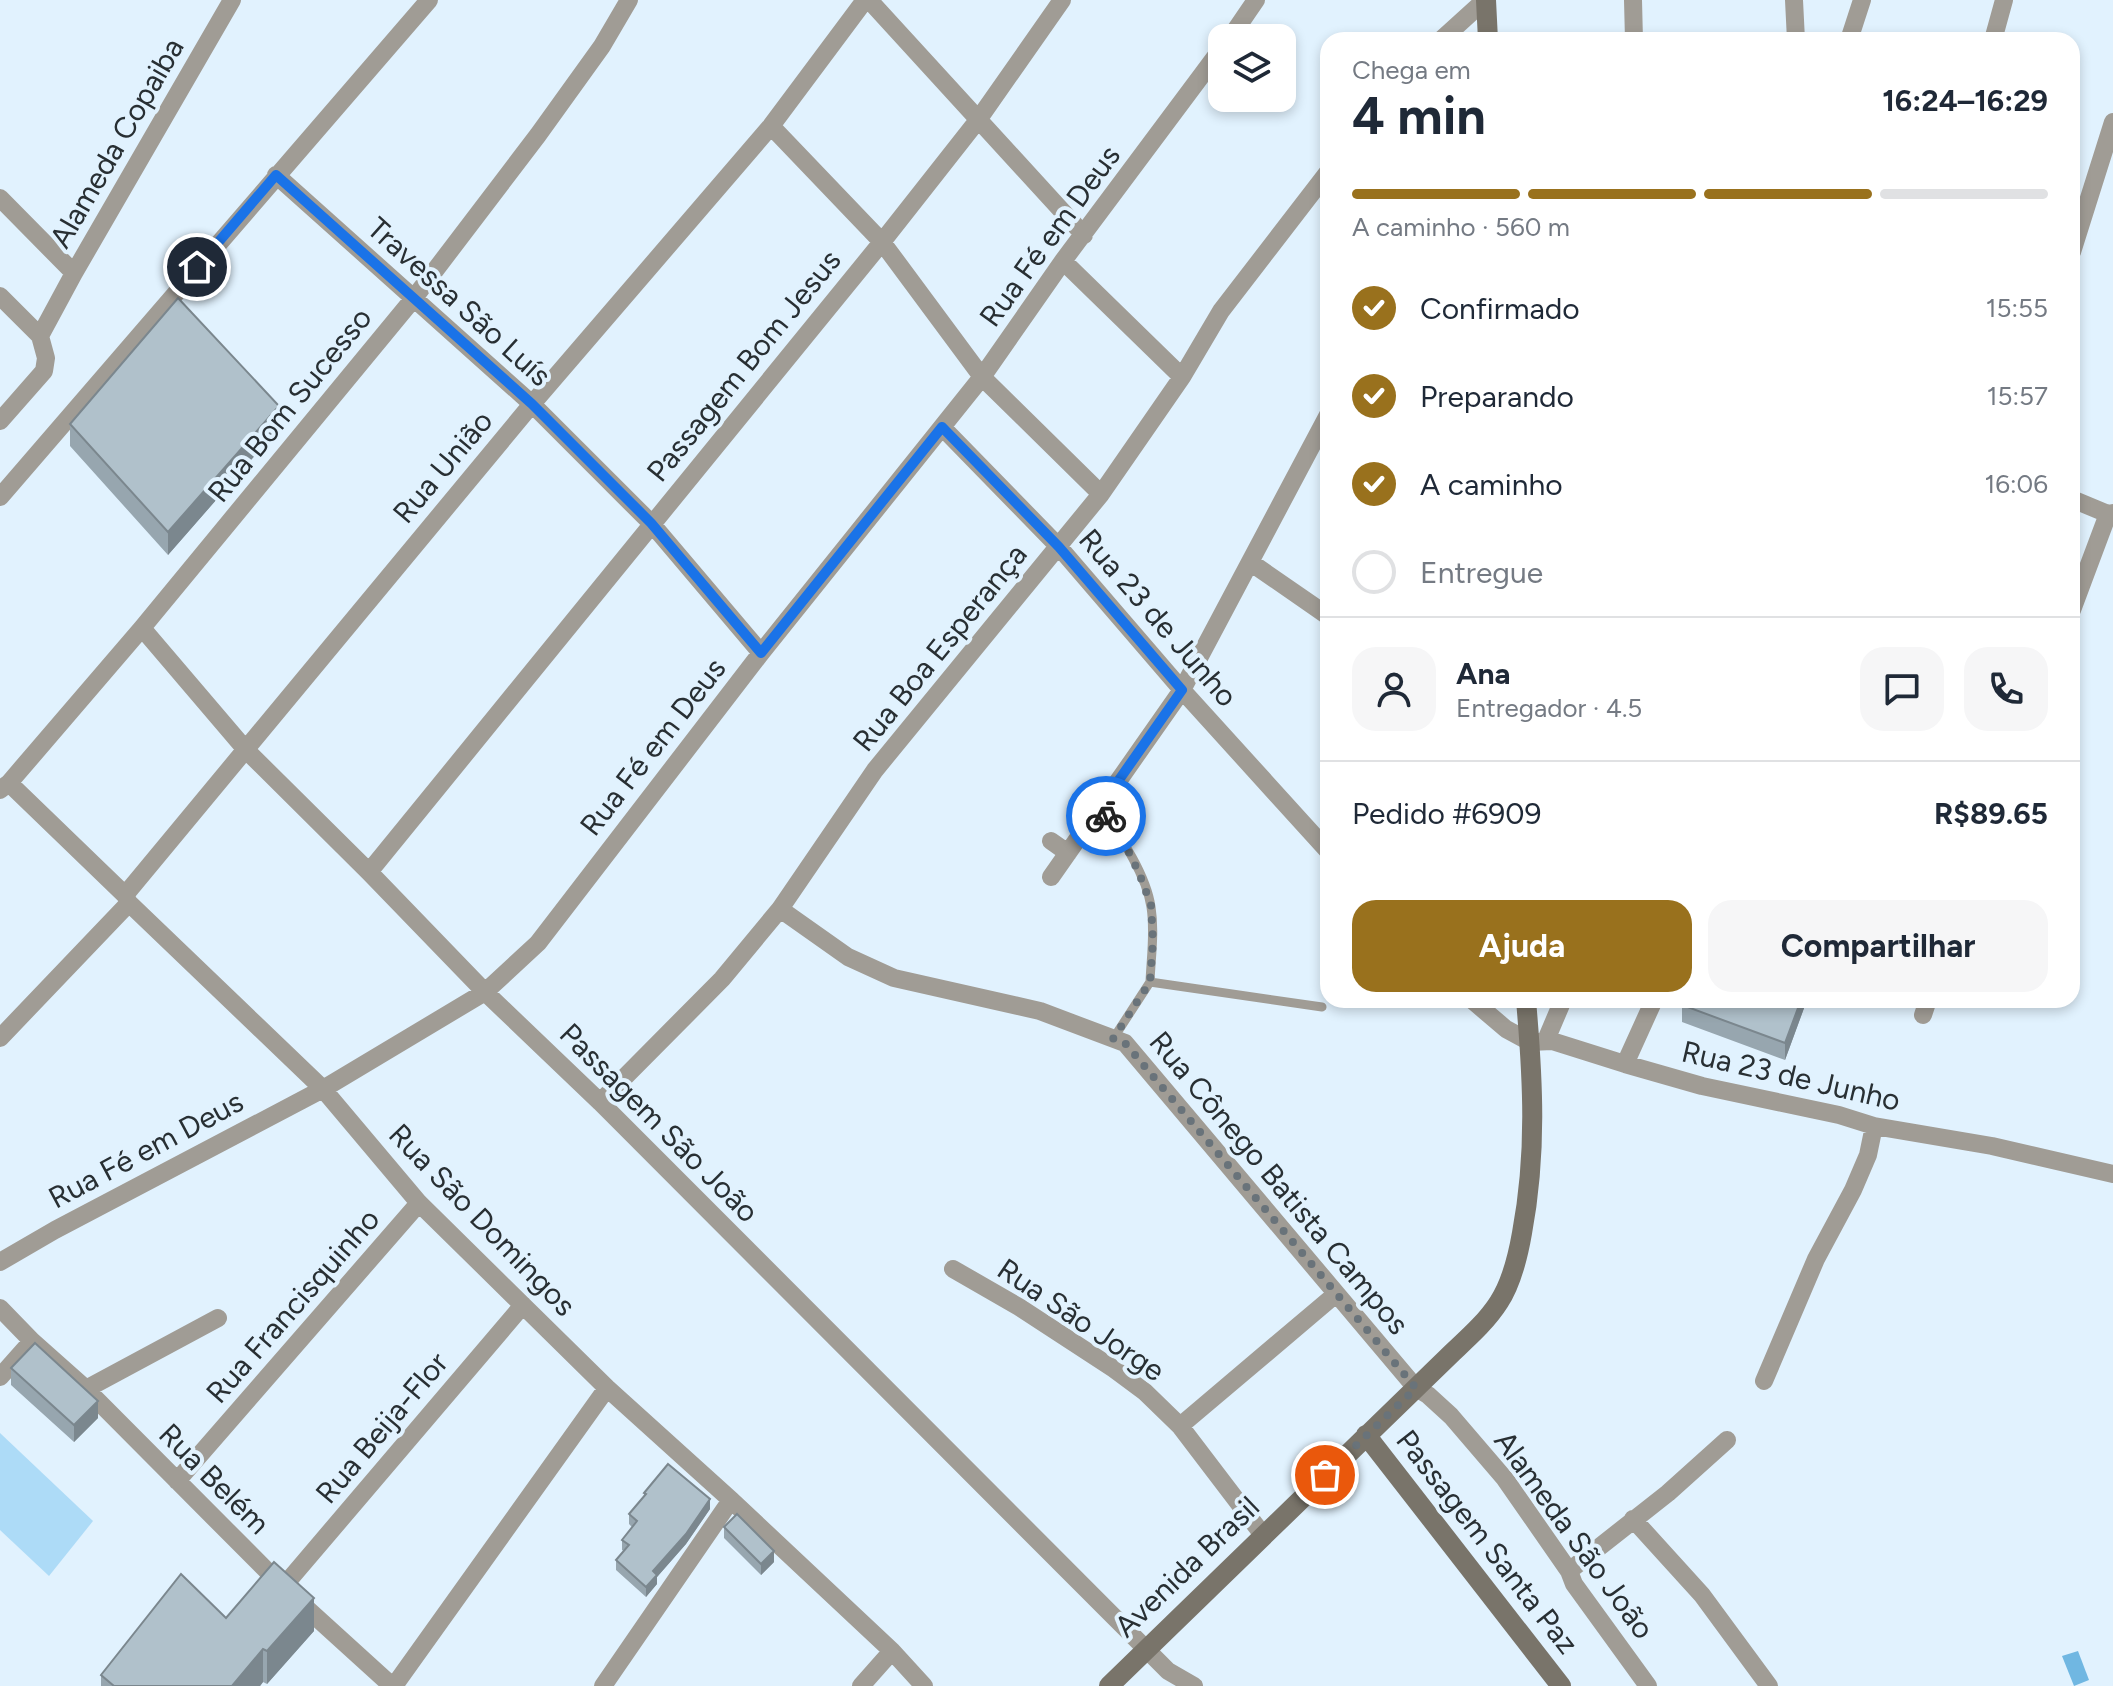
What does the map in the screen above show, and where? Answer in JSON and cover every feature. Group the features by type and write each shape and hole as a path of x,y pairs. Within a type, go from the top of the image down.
{"main road":[{"path":"1486,0 1488,32"},
{"name":"Avenida Brasil","path":"1109,1686 1416,1388 1498,1304 1509,1283 1519,1251 1530,1192 1538,1041 1528,1008"},
{"name":"Passagem Santa Paz","path":"1366,1435 1561,1686"}],"street":[{"name":"Alameda Copaiba","path":"40,336 232,0"},
{"path":"0,497 429,0"},
{"name":"Rua Bom Sucesso","path":"4,786 142,628 414,298 538,135 602,46 629,0"},
{"path":"867,0 1084,235"},
{"name":"Rua União","path":"0,1038 127,899 532,404 771,126 867,0"},
{"name":"Passagem Bom Jesus","path":"369,872 882,242 978,120 1062,0"},
{"path":"1240,24 1256,0"},
{"path":"1450,32 1486,0"},
{"path":"1633,0 1634,32"},
{"path":"1794,0 1796,32"},
{"path":"1852,32 1862,0"},
{"path":"1995,32 2004,0"},
{"name":"Rua Fé em Deus","path":"0,1262 323,1089 485,992 538,943 761,653 982,377 1063,261 1208,67"},
{"path":"2080,227 2113,122"},
{"path":"771,126 882,242 982,377 1101,494"},
{"name":"Travessa São Luís","path":"276,175 532,404 651,523 761,653"},
{"name":"Rua Boa Esperança","path":"600,1102 722,979 780,909 875,770 1101,494 1182,377 1221,311 1320,182"},
{"path":"0,198 74,273"},
{"path":"1063,261 1182,377"},
{"path":"0,296 40,336 46,358 44,371 0,421"},
{"name":"Rua 23 de Junho","path":"942,427 1059,547 1182,690 1320,842"},
{"path":"1051,877 1182,690 1320,430"},
{"path":"2080,502 2110,514 2080,590"},
{"path":"1250,562 1320,610"},
{"name":"Passagem São João","path":"142,628 246,750 485,992 600,1102 1145,1649 1168,1671 1194,1686"},
{"name":"Rua São Domingos","path":"4,786 127,899 323,1089 419,1203 607,1388 892,1651 924,1686"},
{"path":"1051,841 1068,853"},
{"name":"Rua Cônego Batista Campos","path":"780,909 848,957 894,978 1040,1011 1125,1043 1416,1388"},
{"name":"Rua 23 de Junho","path":"1481,1008 1506,1029 1538,1041 1702,1086 1839,1115 1874,1126 1992,1146 2113,1174"},
{"path":"1538,1041 1558,1008"},
{"path":"1625,1064 1650,1008"},
{"path":"1764,1381 1816,1259 1853,1190 1868,1155 1874,1126"},
{"name":"Rua Francisquinho","path":"177,1481 419,1203"},
{"name":"Rua São Jorge","path":"953,1269 1019,1307 1145,1392 1180,1426 1263,1535"},
{"path":"1180,1426 1336,1294"},
{"name":"Rua Beija-Flor","path":"283,1587 523,1305"},
{"name":"Rua Belém","path":"0,1308 86,1389 283,1587 393,1686"},
{"path":"86,1389 218,1318"},
{"path":"0,1377 32,1341"},
{"path":"393,1686 607,1388"},
{"name":"Alameda São João","path":"1416,1388 1451,1416 1505,1479 1569,1571 1574,1584 1648,1686"},
{"path":"1569,1571 1668,1493 1727,1440"},
{"path":"603,1686 731,1500"},
{"path":"1633,1519 1702,1595 1769,1686"},
{"path":"861,1686 892,1651"}],"lane":[{"path":"1100,807 1125,844 1151,905 1153,941 1150,982 1113,1039"},
{"path":"1150,982 1320,1007"}],"shaded area":[{"path":"0,1433 93,1521 49,1576 0,1530"},
{"path":"2078,1651 2089,1680 2074,1686 2062,1656"}],"building":[{"path":"178,298 279,406 168,532 70,424"},
{"path":"1690,1008 1798,1008 1785,1043"},
{"path":"35,1343 98,1401 74,1425 11,1368"},
{"path":"668,1464 710,1499 686,1534 653,1571 657,1575 646,1587 616,1560 629,1545 622,1540 637,1521 629,1514"},
{"path":"737,1514 774,1551 761,1564 724,1527"},
{"path":"274,1562 314,1598 267,1651 263,1649 232,1686 114,1686 101,1675 181,1574 226,1618"}],"way so far":[{"path":"1106,816 1125,844 1139,873 1151,905 1153,941 1150,982 1113,1039 1125,1043 1416,1388 1325,1475"}],"route":[{"path":"197,267 276,175 532,404 651,523 761,653 942,427 1059,547 1182,690 1100,807 1106,816"}]}
